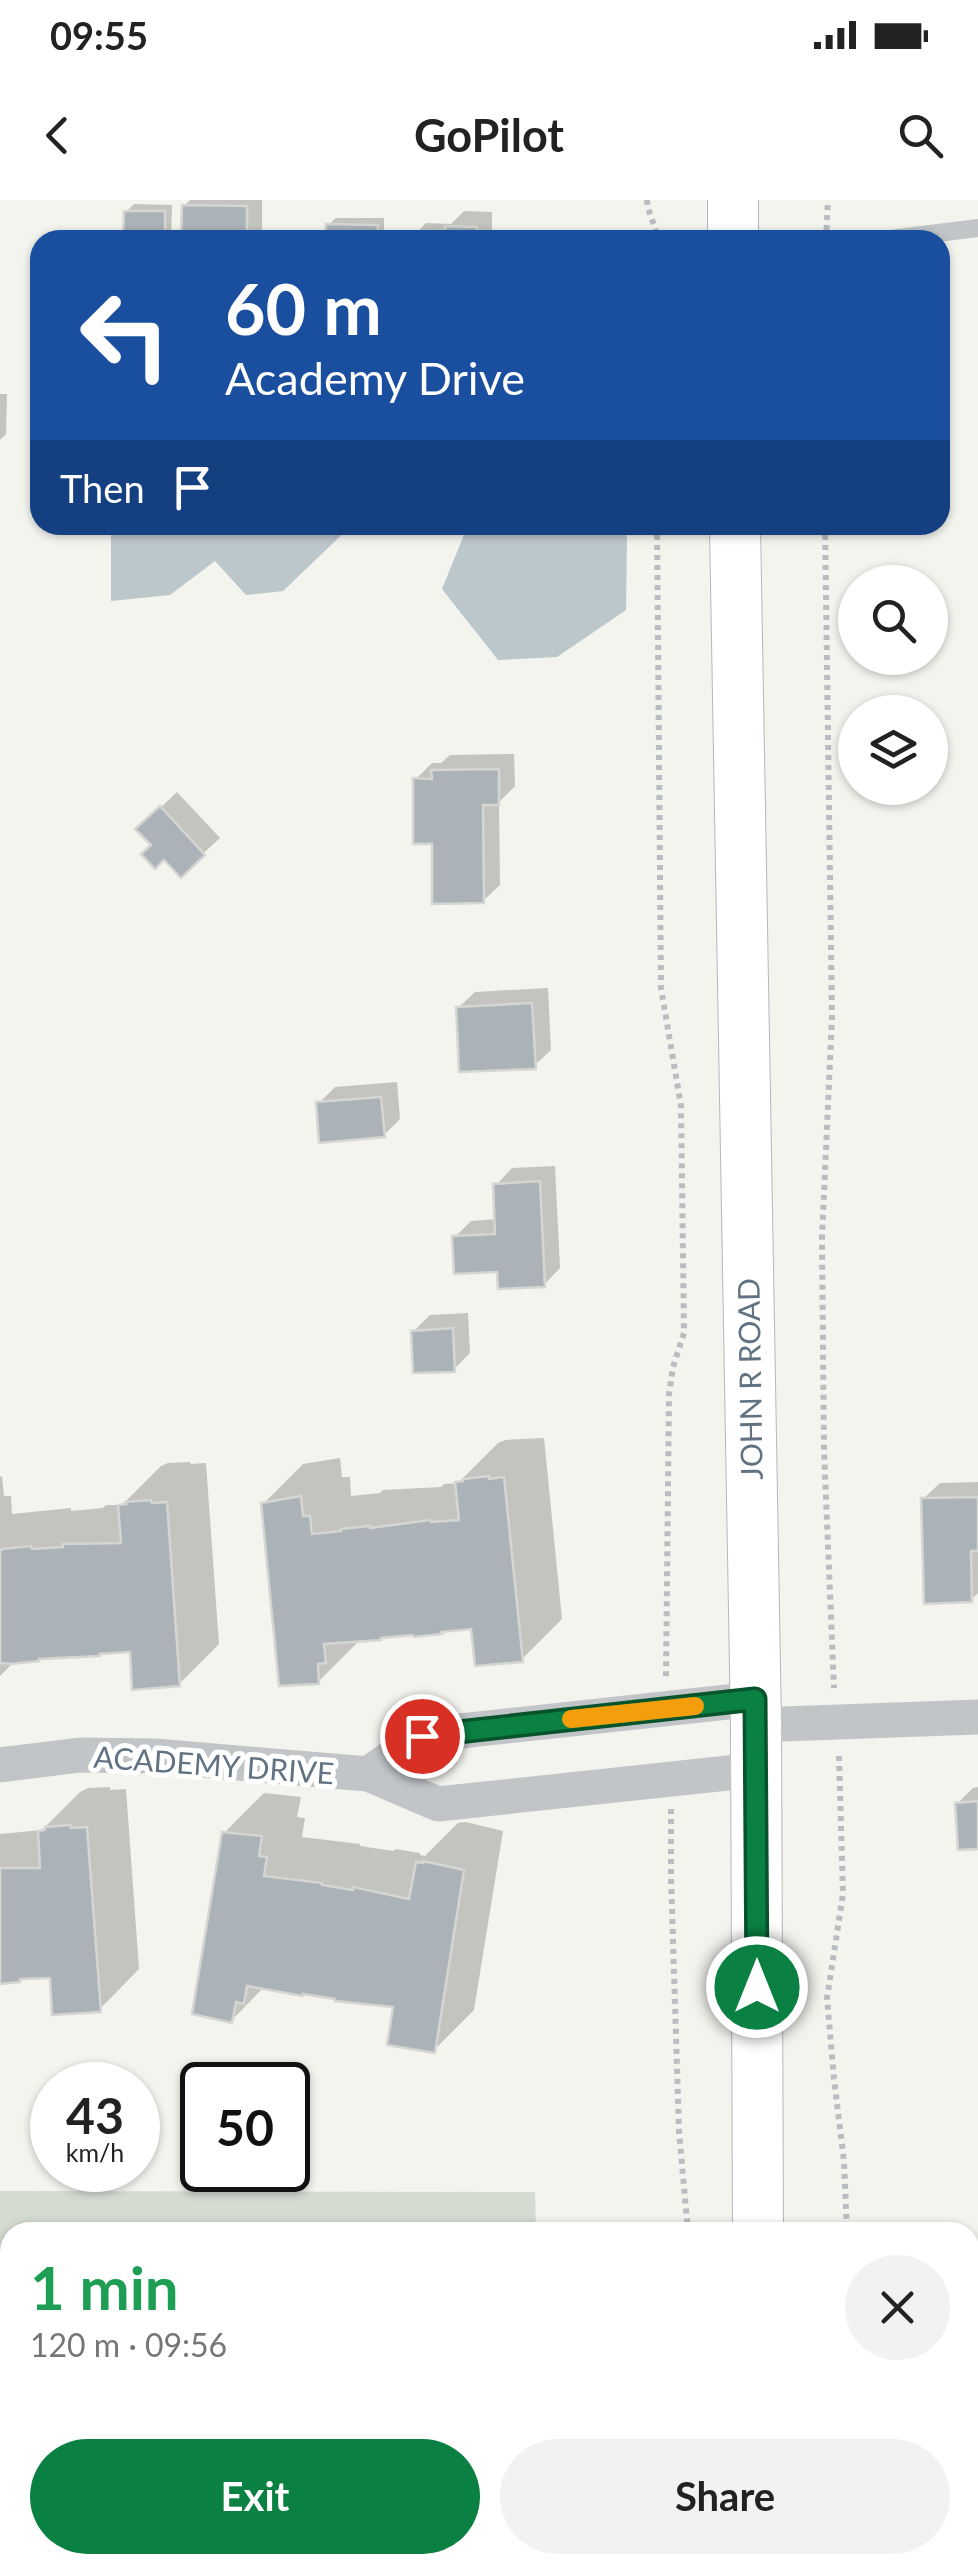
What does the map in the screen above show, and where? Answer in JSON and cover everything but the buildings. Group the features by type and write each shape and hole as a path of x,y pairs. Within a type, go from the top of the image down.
{"main road":[{"path":"732,200 733,230"},
{"name":"JOHN R ROAD","path":"736,535 756,1731 758,2222"}],"street":[{"name":"ACADEMY DRIVE","path":"368,1774 422,1736 667,1709 756,1731"},
{"path":"756,1731 836,1722 978,1718"},
{"name":"ACADEMY DRIVE","path":"0,1765 80,1755 156,1756 368,1774 438,1804 670,1780 756,1731"}],"lane":[{"path":"950,232 978,228"}],"path":[{"path":"648,200 656,230"},
{"path":"826,230 828,200"},
{"path":"657,535 661,988 682,1106 684,1333 669,1394 667,1709"},
{"path":"826,535 832,1017 822,1236 824,1465 840,1768 842,1894 827,1998 847,2222"},
{"path":"670,1780 680,2131 687,2222"}],"shaded area":[{"path":"111,535 342,535 283,591 246,595 215,561 170,595 111,601"},
{"path":"464,535 627,537 626,610 557,657 498,660 442,589"},
{"path":"0,2191 535,2192 536,2222 0,2222"}],"slow traffic":[{"path":"571,1719 695,1706"}],"route":[{"path":"422,1736 755,1699 757,1987"}]}
